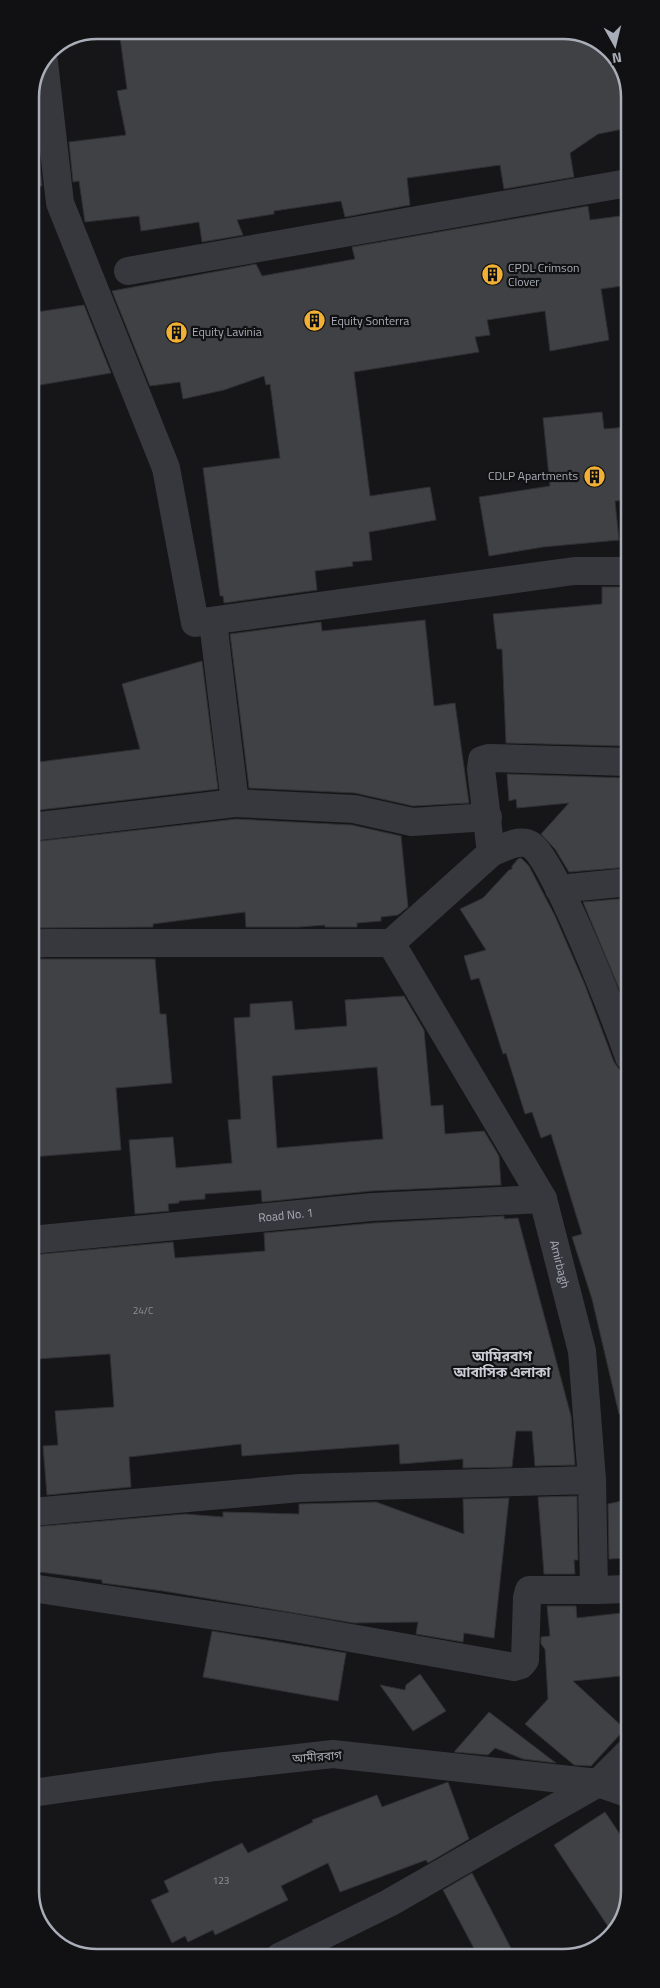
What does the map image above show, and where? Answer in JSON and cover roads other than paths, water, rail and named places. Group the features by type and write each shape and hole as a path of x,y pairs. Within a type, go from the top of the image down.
{"street":[{"path":"45,72 60,203 166,468 194,620 198,624 574,571 621,571"},
{"path":"128,271 621,184"},
{"path":"213,622 235,803"},
{"path":"491,852 481,769 482,760 489,758 621,762"},
{"path":"39,826 235,803 354,809 412,822 488,817"},
{"path":"39,943 391,943 491,852 513,844 526,843 533,846 560,889 621,1034"},
{"path":"560,889 621,883"},
{"name":"Amirbagh","path":"391,943 542,1199 582,1351 592,1480 594,1590"},
{"name":"Road No. 1","path":"39,1239 372,1207 542,1199"},
{"path":"39,1511 300,1488 592,1480"},
{"path":"39,1589 289,1627 514,1667 521,1665 525,1660 527,1598 529,1590 621,1589"},
{"name":"আমীরবাগ","path":"39,1792 216,1767 333,1754 598,1783 621,1791"},
{"path":"296,1949 389,1904 598,1783 621,1760"}],"place":[{"name":"CPDL Crimson Clover","path":"492,275"},
{"name":"Equity Sonterra","path":"315,321"},
{"name":"Equity Lavinia","path":"176,332"},
{"name":"CDLP Apartments","path":"594,476"}],"district":[{"name":"আমিরবাগ আবাসিক এলাকা","path":"502,1364"}]}
